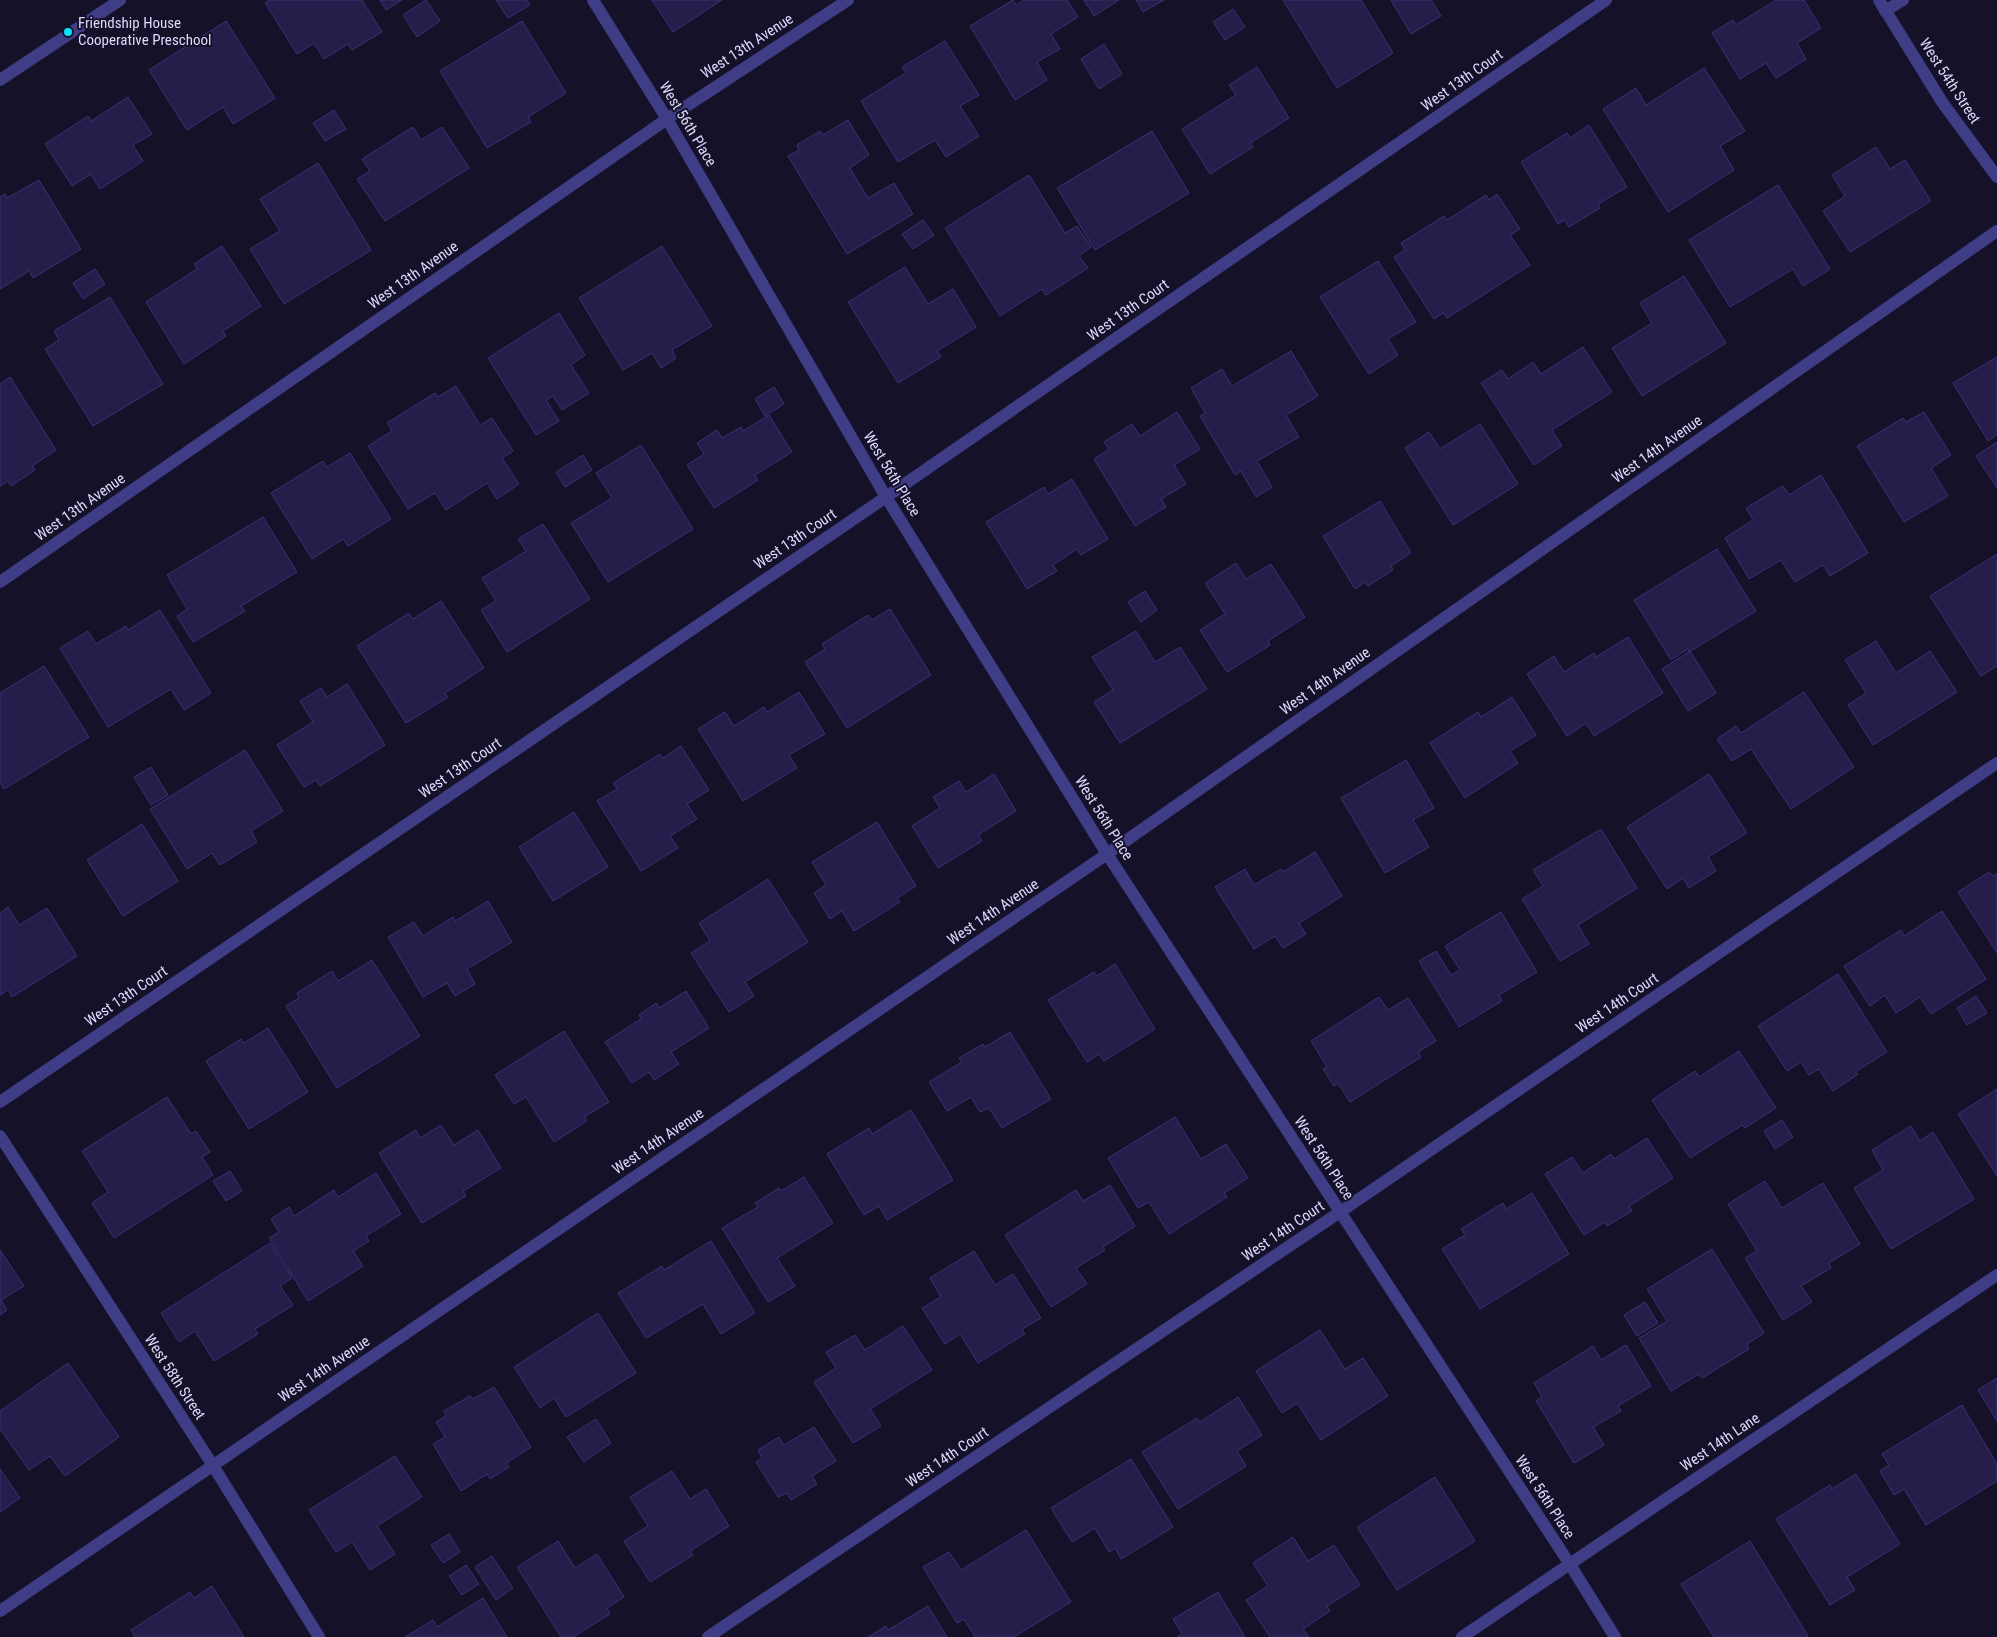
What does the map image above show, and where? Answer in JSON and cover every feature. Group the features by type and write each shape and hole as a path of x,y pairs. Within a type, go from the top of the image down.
{"street":[{"path":"0,80 120,0"},
{"name":"West 56th Place","path":"593,0 666,119 886,497 1107,854 1569,1563 1615,1637"},
{"name":"West 13th Avenue","path":"0,582 666,119 848,0"},
{"name":"West 13th Court","path":"0,1102 886,497 1606,0"},
{"path":"1882,5 1902,0"},
{"name":"West 54th Street","path":"1882,5 1942,102 1997,177"},
{"name":"West 14th Avenue","path":"0,1611 212,1464 1107,854 1997,231"},
{"name":"West 14th Court","path":"708,1637 1340,1212 1997,763"},
{"name":"West 58th Street","path":"0,1136 212,1464 319,1637"},
{"name":"West 14th Lane","path":"1462,1637 1997,1275"}],"building":[{"path":"270,0 362,0 382,32 352,50 348,44 324,59 314,43 297,54 265,3"},
{"path":"380,0 402,0 386,10"},
{"path":"426,0 440,21 417,37 403,15"},
{"path":"496,0 527,0 530,5 508,18"},
{"path":"652,0 722,0 673,32"},
{"path":"1013,0 1016,5 1024,0 1067,0 1078,17 1051,34 1060,49 1037,62 1047,80 1015,100 970,26"},
{"path":"1084,0 1119,0 1094,16"},
{"path":"1136,0 1164,0 1143,12"},
{"path":"1283,0 1361,0 1393,53 1337,88"},
{"path":"1391,0 1431,0 1441,16 1411,34"},
{"path":"1776,0 1804,0 1821,28 1797,43 1806,59 1776,78 1766,63 1740,79 1712,33 1733,20 1736,25"},
{"path":"1233,9 1245,27 1225,40 1213,22"},
{"path":"226,21 275,98 233,124 223,107 187,130 149,70"},
{"path":"522,21 566,93 528,117 531,122 487,148 440,71"},
{"path":"945,41 979,95 960,106 979,136 946,157 935,140 898,162 861,101 906,73 902,67"},
{"path":"1104,44 1122,74 1099,89 1081,59"},
{"path":"1257,67 1289,118 1250,143 1253,147 1210,174 1182,129 1236,95 1229,85"},
{"path":"1704,68 1745,131 1720,146 1734,170 1668,212 1603,109 1636,88 1646,105"},
{"path":"128,97 152,134 133,145 143,161 100,189 91,174 72,186 45,144 88,116 91,121"},
{"path":"334,110 346,129 325,141 313,123"},
{"path":"848,120 869,155 850,168 868,198 894,183 913,214 847,254 788,156 799,150 797,145 820,131 823,135"},
{"path":"1589,125 1627,187 1598,204 1600,208 1569,227 1565,220 1558,224 1521,162 1567,133 1570,138"},
{"path":"413,127 421,140 442,127 469,168 385,221 357,179 370,171 362,159"},
{"path":"1152,131 1189,193 1095,250 1057,188"},
{"path":"1876,147 1890,169 1905,160 1931,201 1850,252 1823,211 1845,196 1832,175"},
{"path":"318,163 371,250 284,304 250,249 280,231 260,199"},
{"path":"1029,175 1065,233 1077,226 1091,247 1079,256 1088,268 1046,295 1042,289 1000,316 945,228"},
{"path":"39,180 81,249 33,278 29,271 0,289 0,197 5,194 7,198"},
{"path":"1778,185 1830,269 1803,286 1793,269 1730,307 1689,240"},
{"path":"1497,194 1520,229 1510,235 1530,265 1447,318 1443,313 1434,319 1394,257 1405,250 1401,243 1444,216 1447,220 1486,195 1489,200"},
{"path":"923,220 934,235 913,249 902,234"},
{"path":"222,246 261,306 223,331 226,336 184,364 146,302 197,269 194,264"},
{"path":"662,246 712,326 672,350 676,358 661,368 652,353 623,370 579,298"},
{"path":"1378,261 1416,322 1388,339 1398,355 1369,374 1320,297"},
{"path":"905,267 928,304 953,289 976,327 937,351 941,357 898,383 848,302"},
{"path":"95,269 105,284 83,299 73,283"},
{"path":"1684,276 1726,343 1642,396 1612,348 1652,323 1640,303"},
{"path":"110,297 163,384 93,426 45,349 59,340 54,331"},
{"path":"559,313 585,355 571,365 589,393 562,410 553,396 546,400 559,421 536,435 488,358"},
{"path":"1583,347 1612,392 1552,430 1562,446 1534,465 1481,383 1502,370 1508,379 1533,362 1541,374"},
{"path":"1291,351 1318,396 1286,415 1299,437 1257,461 1272,487 1256,497 1241,471 1235,475 1200,416 1205,413 1191,388 1222,369 1232,386"},
{"path":"1997,357 1997,435 1988,441 1953,383"},
{"path":"10,377 56,450 32,466 35,470 11,486 8,481 0,486 0,384"},
{"path":"456,386 480,425 492,418 513,451 502,458 519,484 497,499 487,483 446,510 435,493 408,509 368,446 392,431 387,423 435,393 438,397"},
{"path":"774,387 784,404 765,416 755,399"},
{"path":"1177,412 1200,449 1174,465 1186,484 1161,499 1166,507 1135,526 1094,459 1109,449 1104,442 1132,424 1140,436"},
{"path":"1924,412 1951,455 1931,468 1948,496 1904,522 1857,446 1903,418 1906,422"},
{"path":"769,415 792,452 755,475 758,480 714,508 687,465 704,454 697,443 717,430 722,438 741,427 743,431"},
{"path":"1480,424 1518,484 1453,525 1405,448 1429,432 1440,449"},
{"path":"1997,442 1997,488 1976,456"},
{"path":"641,445 693,529 608,582 571,523 612,498 596,473"},
{"path":"350,453 391,519 348,546 343,539 312,559 271,493 323,461 327,467"},
{"path":"583,455 592,470 565,487 556,472"},
{"path":"1821,475 1868,553 1830,576 1823,565 1795,582 1781,560 1749,579 1725,538 1753,520 1746,508 1783,486 1789,495"},
{"path":"1072,479 1108,539 1081,555 1077,549 1053,565 1057,571 1027,589 986,522 1044,487 1048,494"},
{"path":"1380,501 1411,553 1391,566 1393,570 1368,586 1365,582 1355,589 1323,536"},
{"path":"263,517 297,572 241,606 245,611 193,642 177,616 187,609 167,575"},
{"path":"543,524 590,599 507,652 481,610 496,601 482,578 526,551 518,539"},
{"path":"1717,549 1756,611 1689,652 1688,649 1671,660 1634,600"},
{"path":"1997,554 1997,666 1981,676 1930,596"},
{"path":"1236,563 1246,579 1271,564 1305,617 1268,641 1270,645 1227,672 1200,630 1225,614 1205,583"},
{"path":"1145,591 1157,610 1141,622 1128,602"},
{"path":"441,601 484,668 445,693 448,697 406,723 357,646 409,613 413,619"},
{"path":"890,609 931,675 847,728 805,662 825,649 822,644 868,615 872,620"},
{"path":"160,610 211,693 184,710 171,689 108,727 60,648 88,631 96,644 126,626 128,630"},
{"path":"1136,631 1155,662 1180,647 1207,689 1120,743 1094,702 1113,690 1092,657"},
{"path":"1628,637 1663,693 1594,736 1586,723 1567,736 1527,674 1554,656 1564,672 1594,653 1596,657"},
{"path":"1876,641 1896,673 1930,651 1957,692 1873,745 1848,705 1866,693 1845,660"},
{"path":"1690,651 1716,693 1688,711 1662,669"},
{"path":"44,666 89,737 4,789 0,782 0,693"},
{"path":"347,684 385,745 320,786 316,780 304,787 277,745 313,722 300,701 321,688 327,697"},
{"path":"799,692 825,734 789,755 797,768 743,801 698,729 725,712 734,726 764,707 767,712"},
{"path":"1804,692 1854,767 1791,809 1751,749 1732,761 1717,739 1736,726 1741,733"},
{"path":"1512,697 1536,735 1510,751 1518,763 1465,798 1430,743 1478,712 1481,717"},
{"path":"681,746 709,790 687,804 697,819 670,836 678,848 641,871 597,801 617,789 613,783 660,754 663,758"},
{"path":"245,750 283,811 251,831 257,842 220,865 212,853 187,869 150,809"},
{"path":"1406,760 1434,808 1413,820 1429,847 1385,873 1341,798"},
{"path":"151,767 168,795 151,805 134,777"},
{"path":"994,774 1016,811 978,835 982,841 938,868 912,826 940,808 933,797 959,781 966,792"},
{"path":"1709,774 1747,833 1708,857 1716,871 1689,888 1683,878 1667,889 1627,827"},
{"path":"574,812 608,867 553,901 519,847"},
{"path":"877,822 916,886 897,898 900,902 854,931 842,911 830,919 814,893 826,885 812,862"},
{"path":"142,824 178,881 123,916 87,860"},
{"path":"1601,829 1637,888 1578,925 1589,944 1560,961 1522,899 1543,886 1533,870"},
{"path":"1315,852 1342,896 1299,923 1306,934 1283,948 1275,936 1254,949 1215,887 1245,869 1254,885 1281,869 1283,872"},
{"path":"1989,872 1993,876 1997,874 1997,953 1958,892"},
{"path":"768,879 808,942 745,982 754,996 729,1012 691,953 710,941 699,923"},
{"path":"488,901 512,942 467,969 475,984 455,996 447,983 423,997 388,937 414,922 423,936 453,917 455,921"},
{"path":"8,907 19,925 47,908 77,956 12,997 8,990 0,995 0,913"},
{"path":"1942,911 1986,979 1931,1014 1920,997 1896,1013 1885,995 1870,1006 1844,966 1901,930 1904,936"},
{"path":"1501,912 1537,972 1499,995 1502,1001 1459,1027 1419,961 1436,951 1451,975 1460,970 1445,946"},
{"path":"372,960 420,1036 337,1088 286,1006 299,998 297,993 332,971 338,981"},
{"path":"1115,964 1155,1029 1104,1061 1099,1054 1087,1062 1048,1000 1094,972 1097,976"},
{"path":"1838,974 1887,1052 1855,1072 1858,1074 1833,1091 1819,1069 1809,1075 1801,1062 1787,1071 1758,1026"},
{"path":"686,991 709,1028 671,1052 679,1064 654,1080 649,1072 632,1083 605,1042 641,1019 639,1015 656,1003 659,1008"},
{"path":"1976,996 1987,1013 1967,1025 1957,1008"},
{"path":"1379,997 1388,1010 1408,998 1436,1041 1418,1052 1421,1057 1350,1102 1338,1083 1334,1086 1323,1069 1327,1067 1311,1041"},
{"path":"268,1028 308,1092 249,1129 206,1061 241,1039 244,1043"},
{"path":"564,1031 609,1102 584,1117 587,1121 554,1142 526,1097 514,1104 495,1075"},
{"path":"1010,1032 1051,1099 1002,1128 989,1108 980,1112 971,1097 947,1111 929,1082 962,1062 959,1058 983,1044 985,1047"},
{"path":"1739,1051 1776,1108 1745,1128 1742,1125 1690,1158 1652,1100 1695,1071 1699,1077"},
{"path":"1997,1089 1997,1176 1958,1114"},
{"path":"167,1097 191,1134 196,1131 210,1152 202,1157 213,1175 114,1238 92,1203 108,1192 82,1151"},
{"path":"911,1110 953,1180 887,1220 879,1206 864,1215 827,1154 869,1128 872,1134"},
{"path":"1175,1117 1201,1159 1226,1144 1248,1178 1224,1193 1227,1197 1169,1234 1149,1202 1138,1208 1108,1158"},
{"path":"1782,1120 1793,1137 1775,1149 1764,1131"},
{"path":"441,1125 454,1145 478,1130 501,1168 463,1191 466,1196 422,1223 379,1153 416,1130 420,1138"},
{"path":"1911,1126 1920,1141 1933,1132 1974,1199 1891,1249 1854,1188 1883,1170 1872,1150"},
{"path":"1647,1138 1673,1178 1629,1206 1632,1211 1607,1226 1605,1222 1584,1235 1545,1174 1572,1157 1583,1173 1611,1154 1614,1159"},
{"path":"230,1171 242,1191 226,1201 213,1181"},
{"path":"376,1173 401,1214 366,1236 369,1241 353,1251 363,1266 308,1301 269,1238 279,1232 271,1219 289,1207 294,1216 334,1190 338,1197"},
{"path":"804,1177 833,1223 777,1258 795,1286 768,1302 722,1228 758,1207 755,1203 779,1188 781,1191"},
{"path":"1765,1181 1782,1208 1823,1183 1860,1244 1829,1263 1831,1268 1801,1286 1812,1302 1783,1320 1745,1258 1757,1251 1728,1204"},
{"path":"1110,1185 1135,1226 1103,1247 1105,1250 1076,1268 1087,1284 1051,1307 1005,1235 1076,1190 1083,1201"},
{"path":"1532,1193 1569,1254 1480,1309 1442,1249 1465,1235 1461,1229 1503,1203 1506,1209"},
{"path":"711,1241 755,1313 721,1334 703,1304 646,1338 618,1293 662,1266 664,1270"},
{"path":"270,1243 292,1278 280,1286 293,1305 255,1329 258,1334 214,1361 195,1331 179,1342 161,1313"},
{"path":"1712,1249 1764,1333 1747,1344 1749,1349 1702,1378 1699,1374 1671,1391 1639,1338 1667,1321 1647,1289"},
{"path":"0,1250 24,1286 1,1300 7,1310 0,1315"},
{"path":"974,1251 995,1285 1013,1274 1041,1318 1022,1329 1025,1334 978,1363 960,1334 945,1344 922,1308 941,1297 930,1278"},
{"path":"1645,1302 1658,1323 1637,1336 1624,1315"},
{"path":"598,1313 636,1373 566,1417 554,1398 540,1408 514,1367"},
{"path":"903,1326 932,1370 870,1409 881,1426 853,1443 814,1382 836,1368 826,1352 855,1335 865,1350"},
{"path":"1320,1330 1345,1369 1363,1358 1388,1396 1321,1440 1297,1403 1282,1413 1256,1371"},
{"path":"1626,1345 1651,1386 1618,1406 1621,1411 1593,1427 1604,1445 1574,1463 1536,1401 1542,1397 1534,1383 1593,1346 1601,1360"},
{"path":"68,1363 119,1437 65,1476 50,1456 29,1470 0,1429 0,1411"},
{"path":"1997,1378 1997,1421 1978,1390"},
{"path":"494,1387 531,1447 506,1463 509,1467 490,1479 487,1474 461,1491 433,1444 445,1437 436,1422 446,1416 444,1411 470,1396 473,1399"},
{"path":"1238,1397 1262,1435 1237,1451 1246,1466 1178,1509 1142,1452 1197,1418 1200,1422"},
{"path":"1962,1405 1997,1464 1997,1481 1926,1525 1904,1489 1894,1495 1880,1471 1889,1465 1882,1454"},
{"path":"596,1419 611,1443 584,1462 567,1437"},
{"path":"814,1427 836,1461 812,1476 817,1484 791,1500 787,1493 778,1497 756,1462 762,1458 758,1450 779,1437 784,1445"},
{"path":"395,1456 422,1497 377,1526 395,1554 370,1570 352,1542 336,1552 309,1510"},
{"path":"1131,1459 1173,1527 1121,1559 1115,1548 1109,1552 1095,1528 1072,1542 1051,1508"},
{"path":"0,1469 20,1498 0,1512"},
{"path":"672,1471 690,1499 706,1489 729,1526 690,1551 693,1555 650,1582 624,1541 648,1526 630,1497"},
{"path":"1856,1474 1900,1544 1847,1577 1855,1590 1830,1605 1776,1519 1830,1485 1832,1489"},
{"path":"1435,1477 1475,1541 1397,1590 1357,1527"},
{"path":"1026,1530 1071,1602 1014,1637 991,1637 989,1635 986,1637 975,1637 964,1619 957,1623 923,1567 949,1552 961,1570"},
{"path":"449,1534 460,1552 443,1563 431,1545"},
{"path":"1293,1537 1308,1561 1334,1545 1360,1585 1327,1606 1330,1611 1303,1629 1309,1637 1270,1637 1246,1600 1268,1586 1253,1563"},
{"path":"558,1541 575,1568 597,1554 624,1597 607,1608 610,1614 573,1637 561,1637 517,1567"},
{"path":"1750,1541 1808,1636 1714,1637 1681,1584"},
{"path":"492,1556 513,1588 496,1600 475,1567"},
{"path":"466,1565 479,1584 462,1595 449,1576"},
{"path":"212,1586 244,1637 135,1637 131,1630 190,1592 194,1598"},
{"path":"1218,1592 1245,1637 1177,1637 1182,1634 1173,1619"},
{"path":"483,1598 507,1637 405,1637 433,1620 437,1627"},
{"path":"928,1606 947,1637 868,1637 886,1626 888,1630"}],"place":[{"name":"Friendship House Cooperative Preschool","path":"68,32"}]}
